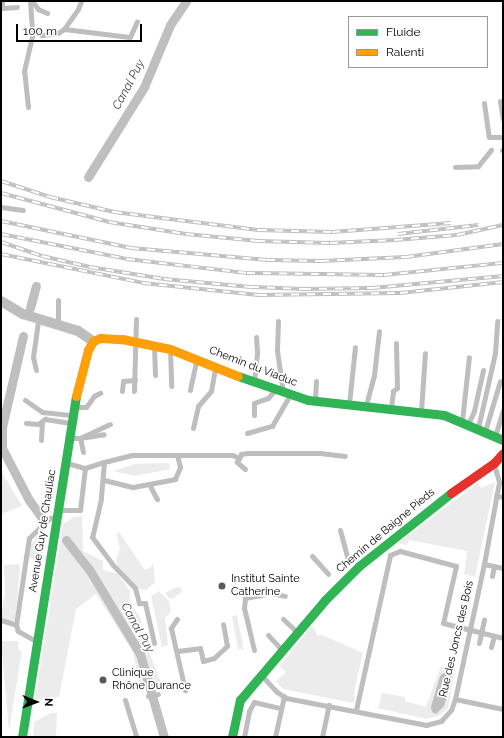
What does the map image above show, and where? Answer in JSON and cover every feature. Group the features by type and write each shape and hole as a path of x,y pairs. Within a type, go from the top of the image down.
{"street":[{"path":"1,301 23,314 57,326 78,331 93,341"},
{"name":"Chemin du Viaduc","path":"93,341 109,337 170,349 254,382 282,392 315,401 421,411 444,415 499,439"},
{"name":"Avenue Guy de Chauliac","path":"24,734 73,415 83,362 93,341"},
{"name":"Chemin de Baigne Pieds","path":"232,737 240,700 261,675 284,652 310,617 359,566 425,512 494,463 503,453"}],"lane":[{"path":"2,1 2,8 18,7"},
{"path":"31,1 47,13"},
{"path":"28,107 24,71 33,33 31,1"},
{"path":"33,33 58,33 64,29 78,9 81,1"},
{"path":"64,29 130,37 138,21"},
{"path":"500,101 503,119"},
{"path":"484,103 489,137 503,137"},
{"path":"454,167 478,166 491,150"},
{"path":"1,206 23,210"},
{"path":"57,326 58,300"},
{"path":"36,319 33,357 36,370"},
{"path":"134,392 136,319"},
{"path":"247,434 272,426 282,392 276,351 278,321"},
{"path":"481,430 495,353 497,321"},
{"path":"366,407 374,375 379,331"},
{"path":"254,382 257,351 256,337"},
{"path":"391,409 393,391 396,388 396,343"},
{"path":"154,346 155,375"},
{"path":"349,405 355,347"},
{"path":"170,349 171,386"},
{"path":"421,411 425,353"},
{"path":"465,423 469,357"},
{"path":"190,390 196,358"},
{"path":"193,428 198,406 211,391 216,367"},
{"path":"465,423 474,411 483,370"},
{"path":"122,391 123,380 135,380"},
{"path":"315,401 316,381"},
{"path":"481,430 500,381"},
{"path":"254,416 254,403 282,392"},
{"path":"26,423 42,422 45,419 73,415 86,407 94,396 100,393"},
{"path":"25,400 42,412 73,415"},
{"path":"499,439 503,410"},
{"path":"41,440 42,422"},
{"path":"80,438 110,424"},
{"path":"70,438 104,434"},
{"path":"80,438 82,452"},
{"path":"245,470 240,467 239,458 241,454 320,452 345,456"},
{"path":"66,463 85,468 133,455 232,455 239,458"},
{"path":"104,480 133,487 150,486 175,479 180,467 178,455"},
{"path":"104,462 104,480 92,538 112,564 135,588 139,602 145,603 154,643"},
{"name":"Rue des Joncs des Bois","path":"284,696 426,725 441,720 451,710 455,699 484,564 499,482 494,463"},
{"path":"38,642 18,631 16,626 29,538 50,518 80,510 85,468"},
{"path":"150,486 157,500"},
{"path":"496,496 503,497"},
{"path":"340,530 347,557"},
{"path":"356,710 390,555 400,550 456,566 443,623 503,638"},
{"path":"312,556 328,574"},
{"path":"484,564 503,568"},
{"path":"492,576 494,566"},
{"path":"254,650 244,608 245,598 270,593 285,596"},
{"path":"177,619 171,628 185,690"},
{"path":"283,619 298,633"},
{"path":"1,620 16,626"},
{"path":"479,643 484,620"},
{"path":"177,651 200,648 203,661 214,658 227,646 223,624"},
{"path":"268,635 284,652"},
{"path":"490,647 494,636"},
{"path":"261,675 284,696 280,708 275,737"},
{"path":"148,696 158,694"},
{"path":"455,699 503,709"},
{"path":"125,700 136,736"},
{"path":"244,737 249,711 254,702 280,708"},
{"path":"322,737 328,705"}],"shaded area":[{"path":"169,463 170,469 135,476 113,471 135,464"},
{"path":"1,471 22,506 1,514"},
{"path":"495,482 475,577 464,574 467,551 409,540 407,545 398,543 478,483 481,488"},
{"path":"82,516 83,551 103,561 103,570 118,574 130,591 130,602 141,619 144,638 161,683 141,691 133,652 96,594 76,609 59,697 35,700 63,524 72,518"},
{"path":"43,532 38,562 28,557 29,548 37,536"},
{"path":"119,532 145,570 151,567 153,563 155,582 146,590 139,589 118,567 116,560 120,549 117,534"},
{"path":"17,564 20,566 14,622 7,621 1,617 5,593 4,565"},
{"path":"177,587 181,588 182,592 172,599 169,598 165,593"},
{"path":"159,591 169,601 171,611 165,619 168,645 162,647 151,596"},
{"path":"237,615 244,651 240,648 233,658 238,650 232,616"},
{"path":"312,625 318,636 322,635 363,653 354,692 355,701 353,703 283,689 276,681 286,672 280,666"},
{"path":"1,641 18,641 19,651 22,650 9,731"},
{"path":"441,666 455,669 448,708 440,715 427,719 378,708 382,693 405,697 405,701 426,707"},
{"path":"445,672 451,675 451,683 444,706 436,714 432,712 431,707 440,676"},
{"path":"51,713 57,713 56,737 33,737 34,722"}],"waterway":[{"name":"Canal Puy","path":"88,177 144,87 170,25 186,1"},
{"name":"Canal Puy","path":"30,308 36,286"},
{"name":"Canal Puy","path":"23,336 2,427 2,448 29,500 42,518"},
{"name":"Canal Puy","path":"66,540 89,569 140,654 164,737"}],"railway":[{"path":"1,181 50,197 114,212 259,230 332,232 451,223"},
{"path":"1,193 109,222 186,234 257,241 330,243 395,240 457,235 503,225"},
{"path":"1,221 131,248 267,260 321,261 406,257 503,244"},
{"path":"398,234 479,225"},
{"path":"1,234 127,259 247,273 384,275 503,263"},
{"path":"1,242 42,256 90,267 164,279 251,287 303,289 372,288 503,276"},
{"path":"1,254 143,283 259,295 400,293 503,282"}],"traffic: fast":[{"path":"238,376 308,400 444,415 503,440"},
{"path":"22,737 76,396"},
{"path":"232,737 240,700 325,600 359,566 451,493"}],"traffic: slow":[{"path":"76,396 88,350 93,341 100,338 122,339 170,349 238,376"}],"traffic: jam":[{"path":"451,493 494,463 503,453"}],"place":[{"name":"Institut Sainte Catherine","path":"222,586"},
{"name":"Clinique Rhône Durance","path":"103,680"}]}
